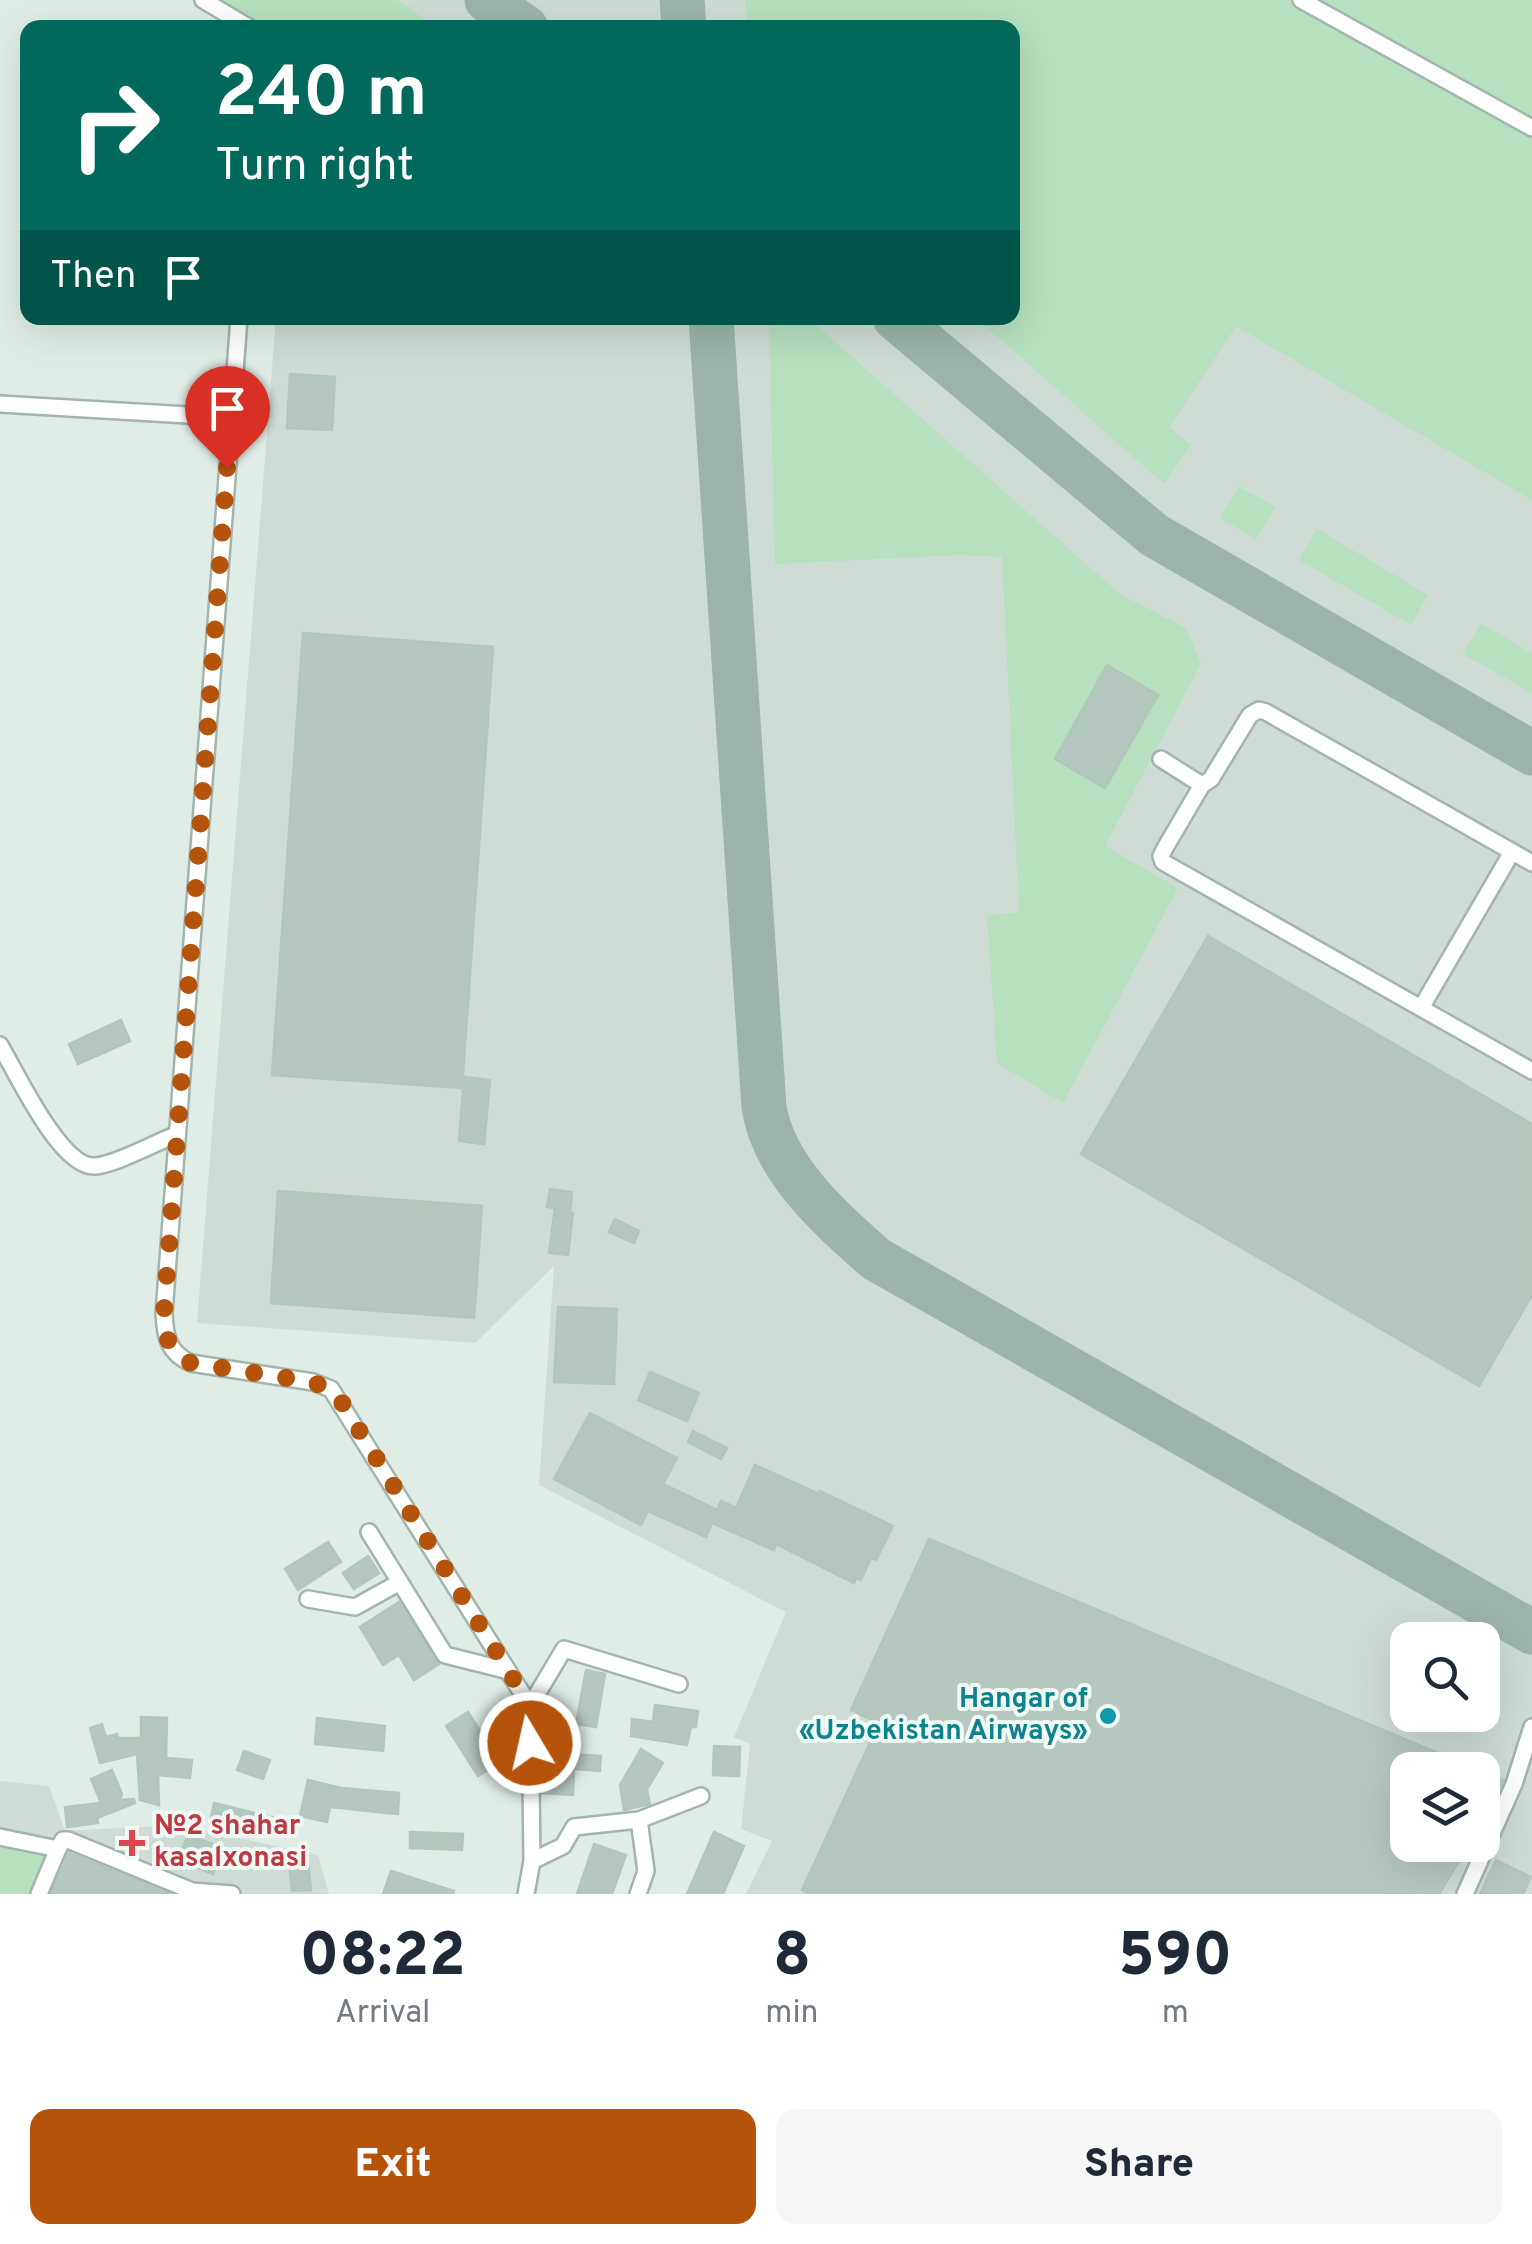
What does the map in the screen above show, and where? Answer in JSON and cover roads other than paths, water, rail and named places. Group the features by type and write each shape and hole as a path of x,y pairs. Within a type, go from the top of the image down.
{"street":[{"path":"203,0 237,20"},
{"path":"1301,0 1532,128"},
{"path":"238,325 176,1134 164,1313 166,1339 172,1350 191,1363 313,1382 331,1389 530,1706"},
{"path":"0,404 188,415 208,418 230,428"},
{"path":"1532,864 1259,710 1250,715 1212,779 1202,785 1161,856 1163,862 1532,1072"},
{"path":"1161,760 1202,785"},
{"path":"1421,1008 1512,852"},
{"path":"0,1045 58,1142 82,1164 99,1166 176,1134"},
{"path":"368,1532 445,1655 506,1670"},
{"path":"308,1599 355,1607 400,1582"},
{"path":"526,1894 532,1861 530,1706 564,1650 679,1684"},
{"path":"1465,1894 1514,1784 1532,1727"},
{"path":"532,1861 563,1846 574,1827 639,1820 700,1796"},
{"path":"638,1894 646,1871 639,1820"},
{"path":"0,1837 58,1849"},
{"path":"39,1894 63,1840 191,1893 232,1894"}],"place":[{"name":"Hangar of «Uzbekistan Airways»","path":"1108,1716"},
{"name":"№2 shahar kasalxonasi","path":"132,1843"}]}
